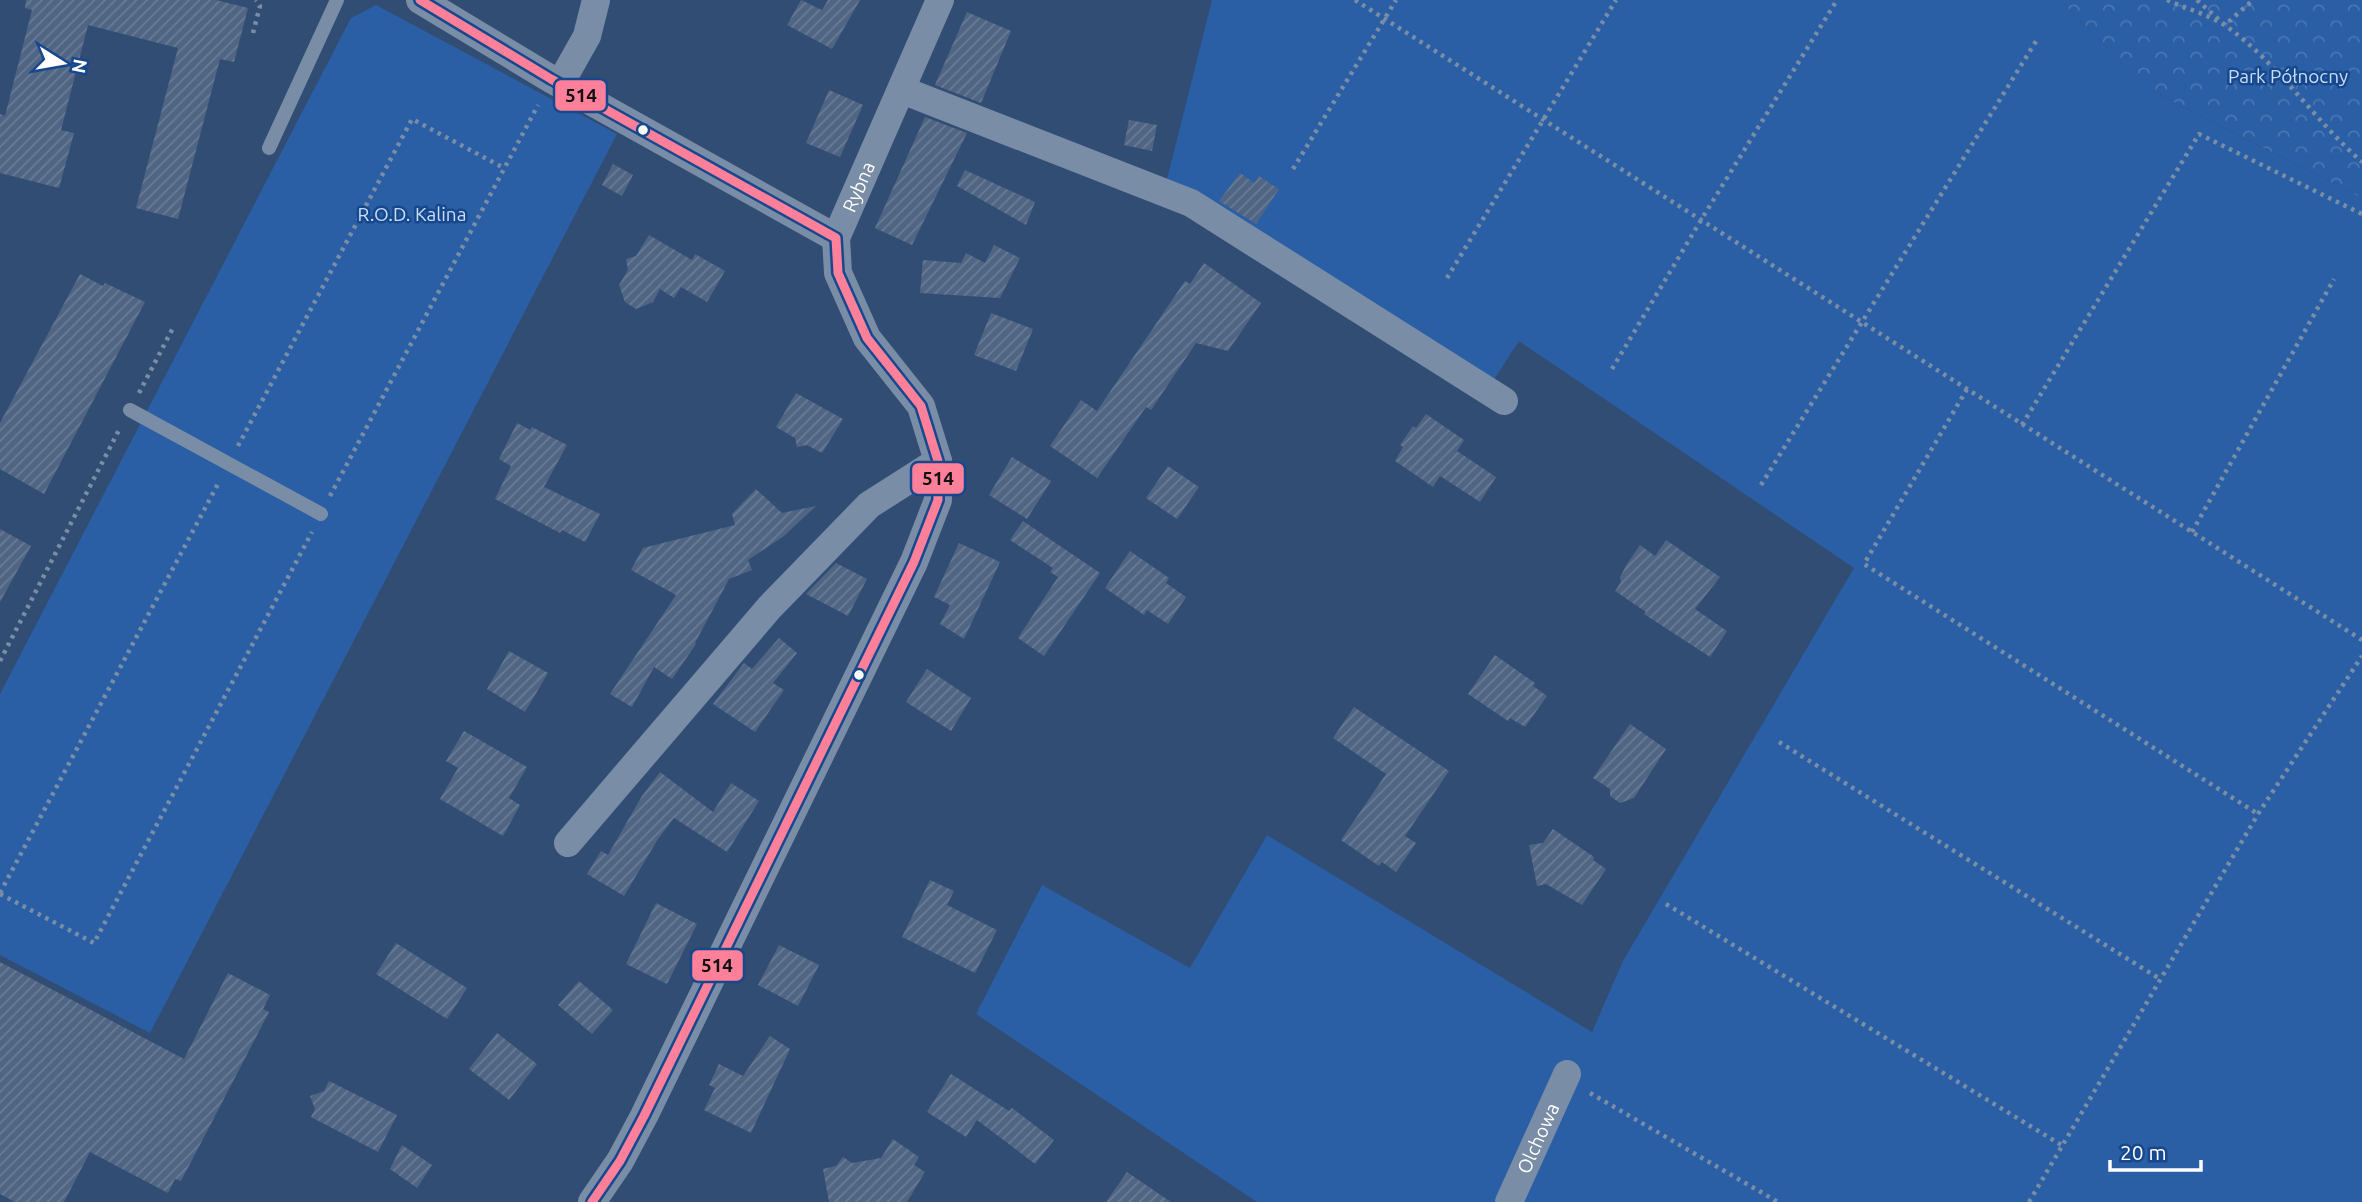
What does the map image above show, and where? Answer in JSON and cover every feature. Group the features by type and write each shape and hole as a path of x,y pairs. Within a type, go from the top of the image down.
{"street":[{"path":"420,0 560,84 836,238"},
{"path":"560,84 587,36 596,0"},
{"name":"Rybna","path":"592,1202 620,1161 644,1116 914,562 938,500 938,461 921,406 867,338 838,273 836,238 940,0"},
{"path":"902,90 1191,203 1504,401"},
{"path":"568,843 769,608 869,505 938,461"},
{"name":"Olchowa","path":"1509,1202 1566,1076"}],"lane":[{"path":"269,148 337,0"},
{"path":"130,410 321,514"}],"path":[{"path":"253,33 260,6 256,0"},
{"path":"1355,0 2362,640"},
{"path":"1293,169 1396,0"},
{"path":"1447,278 1616,0"},
{"path":"1612,369 1837,0"},
{"path":"2167,0 2225,25"},
{"path":"2197,0 2269,64 2337,141 2362,162"},
{"path":"2225,25 2253,0"},
{"path":"1761,485 2038,38"},
{"path":"2022,425 2199,134 2362,214"},
{"path":"2192,532 2334,279"},
{"path":"0,661 174,326"},
{"path":"1967,389 1864,564 2258,814"},
{"path":"2029,1202 2258,814 2362,656"},
{"path":"1779,742 2160,979"},
{"path":"0,894 94,943"},
{"path":"1665,904 2063,1146"},
{"path":"1566,1076 1778,1202"}],"green space":[{"path":"1212,0 2060,0 2148,89 2362,198 2362,1202 1257,1202 976,1014 1042,885 1190,968 1267,835 1592,1032 1623,961 1854,568 1519,341 1493,381 1167,179"},
{"name":"Park Północny","path":"2060,0 2362,0 2362,198 2148,89"},
{"name":"R.O.D. Kalina","path":"376,5 617,134 150,1033 0,955 0,694 351,18"}],"building":[{"path":"26,0 216,0 248,8 234,62 220,59 178,219 136,208 178,48 88,25 61,130 74,133 59,188 0,173 0,114 5,116 32,10 25,8"},
{"path":"801,0 822,10 828,0 860,0 832,49 787,25"},
{"path":"967,12 1011,31 981,103 935,85"},
{"path":"829,90 863,105 840,157 806,143"},
{"path":"925,117 967,133 912,245 875,228"},
{"path":"1129,120 1157,125 1152,151 1124,145"},
{"path":"613,164 633,175 622,196 602,185"},
{"path":"965,170 1035,202 1026,225 957,186"},
{"path":"1240,173 1254,183 1259,176 1279,189 1256,224 1219,201"},
{"path":"649,235 692,260 695,254 725,271 707,302 681,287 674,298 660,289 653,302 636,309 625,302 619,285 628,270 626,259 636,256"},
{"path":"994,245 1020,258 1000,298 920,293 923,260 961,263 966,253 985,263"},
{"path":"1204,263 1261,303 1228,351 1196,343 1151,410 1146,407 1097,478 1050,446 1081,400 1097,411 1185,281 1190,284"},
{"path":"80,274 145,302 44,494 0,469 0,423"},
{"path":"991,313 1033,329 1016,371 974,355"},
{"path":"796,393 843,419 822,453 807,445 797,447 795,438 776,427"},
{"path":"1426,414 1464,440 1457,451 1496,477 1480,502 1440,476 1433,487 1395,461 1403,447 1400,445 1413,426 1416,428"},
{"path":"517,423 530,430 532,427 567,445 544,487 600,514 585,542 562,530 560,533 495,499 511,466 499,459"},
{"path":"1012,457 1051,481 1027,519 989,495"},
{"path":"1168,466 1199,487 1177,519 1146,498"},
{"path":"756,489 782,513 816,506 784,536 748,560 752,570 729,579 696,644 672,679 654,667 632,707 610,694 676,595 631,570 643,548 735,525 732,514"},
{"path":"1023,521 1100,573 1044,656 1018,638 1058,577 1050,572 1053,568 1010,540"},
{"path":"0,529 31,546 0,602"},
{"path":"1666,540 1720,577 1695,609 1727,631 1710,657 1644,614 1646,612 1615,591 1627,564 1640,545 1655,556"},
{"path":"959,543 1000,562 964,639 940,624 950,605 934,597"},
{"path":"1130,551 1169,578 1166,583 1186,597 1168,624 1147,610 1144,615 1105,588"},
{"path":"836,563 867,579 848,616 806,594"},
{"path":"779,638 797,653 773,683 784,690 755,732 713,704 744,663 752,669"},
{"path":"509,651 548,673 525,712 487,689"},
{"path":"1495,655 1535,683 1533,686 1547,696 1525,727 1510,718 1508,721 1468,694"},
{"path":"927,669 971,698 951,731 906,702"},
{"path":"1354,707 1449,771 1405,836 1416,843 1396,872 1382,862 1379,866 1341,840 1386,774 1333,738"},
{"path":"1630,724 1666,749 1634,798 1620,803 1610,796 1610,789 1593,778"},
{"path":"464,731 527,767 509,798 520,805 503,836 440,799 458,768 446,761"},
{"path":"660,772 713,812 731,783 759,801 727,852 674,818 658,839 624,896 587,874 601,851 608,855 642,796"},
{"path":"1553,829 1594,857 1593,860 1606,869 1582,905 1546,884 1537,886 1529,845 1543,843"},
{"path":"930,880 954,891 947,905 997,930 975,973 902,937"},
{"path":"656,903 697,924 667,984 626,964"},
{"path":"396,943 467,988 447,1019 376,974"},
{"path":"779,945 819,965 798,1006 758,985"},
{"path":"0,962 184,1059 228,973 270,995 263,1009 269,1012 181,1181 175,1179 168,1193 90,1152 64,1202 15,1202 0,1194"},
{"path":"579,981 613,1010 592,1034 558,1005"},
{"path":"497,1033 537,1064 509,1100 469,1069"},
{"path":"770,1036 790,1049 751,1133 704,1110 715,1088 709,1085 719,1064 743,1076"},
{"path":"951,1074 1009,1111 1012,1108 1054,1140 1035,1164 977,1120 966,1137 927,1112"},
{"path":"329,1081 397,1115 378,1152 311,1117 315,1109 310,1096 324,1091"},
{"path":"893,1139 919,1157 914,1165 925,1172 907,1202 829,1202 823,1169 836,1166 843,1157 852,1163 881,1158"},
{"path":"402,1145 432,1165 417,1188 390,1169"},
{"path":"1127,1172 1146,1185 1171,1202 1106,1202"}],"transit line":[{"name":"514","path":"420,0 551,79 836,238"},
{"name":"514","path":"592,1202 620,1161 644,1116 914,562 938,500 938,461 921,406 867,338 838,273 836,238"}]}
